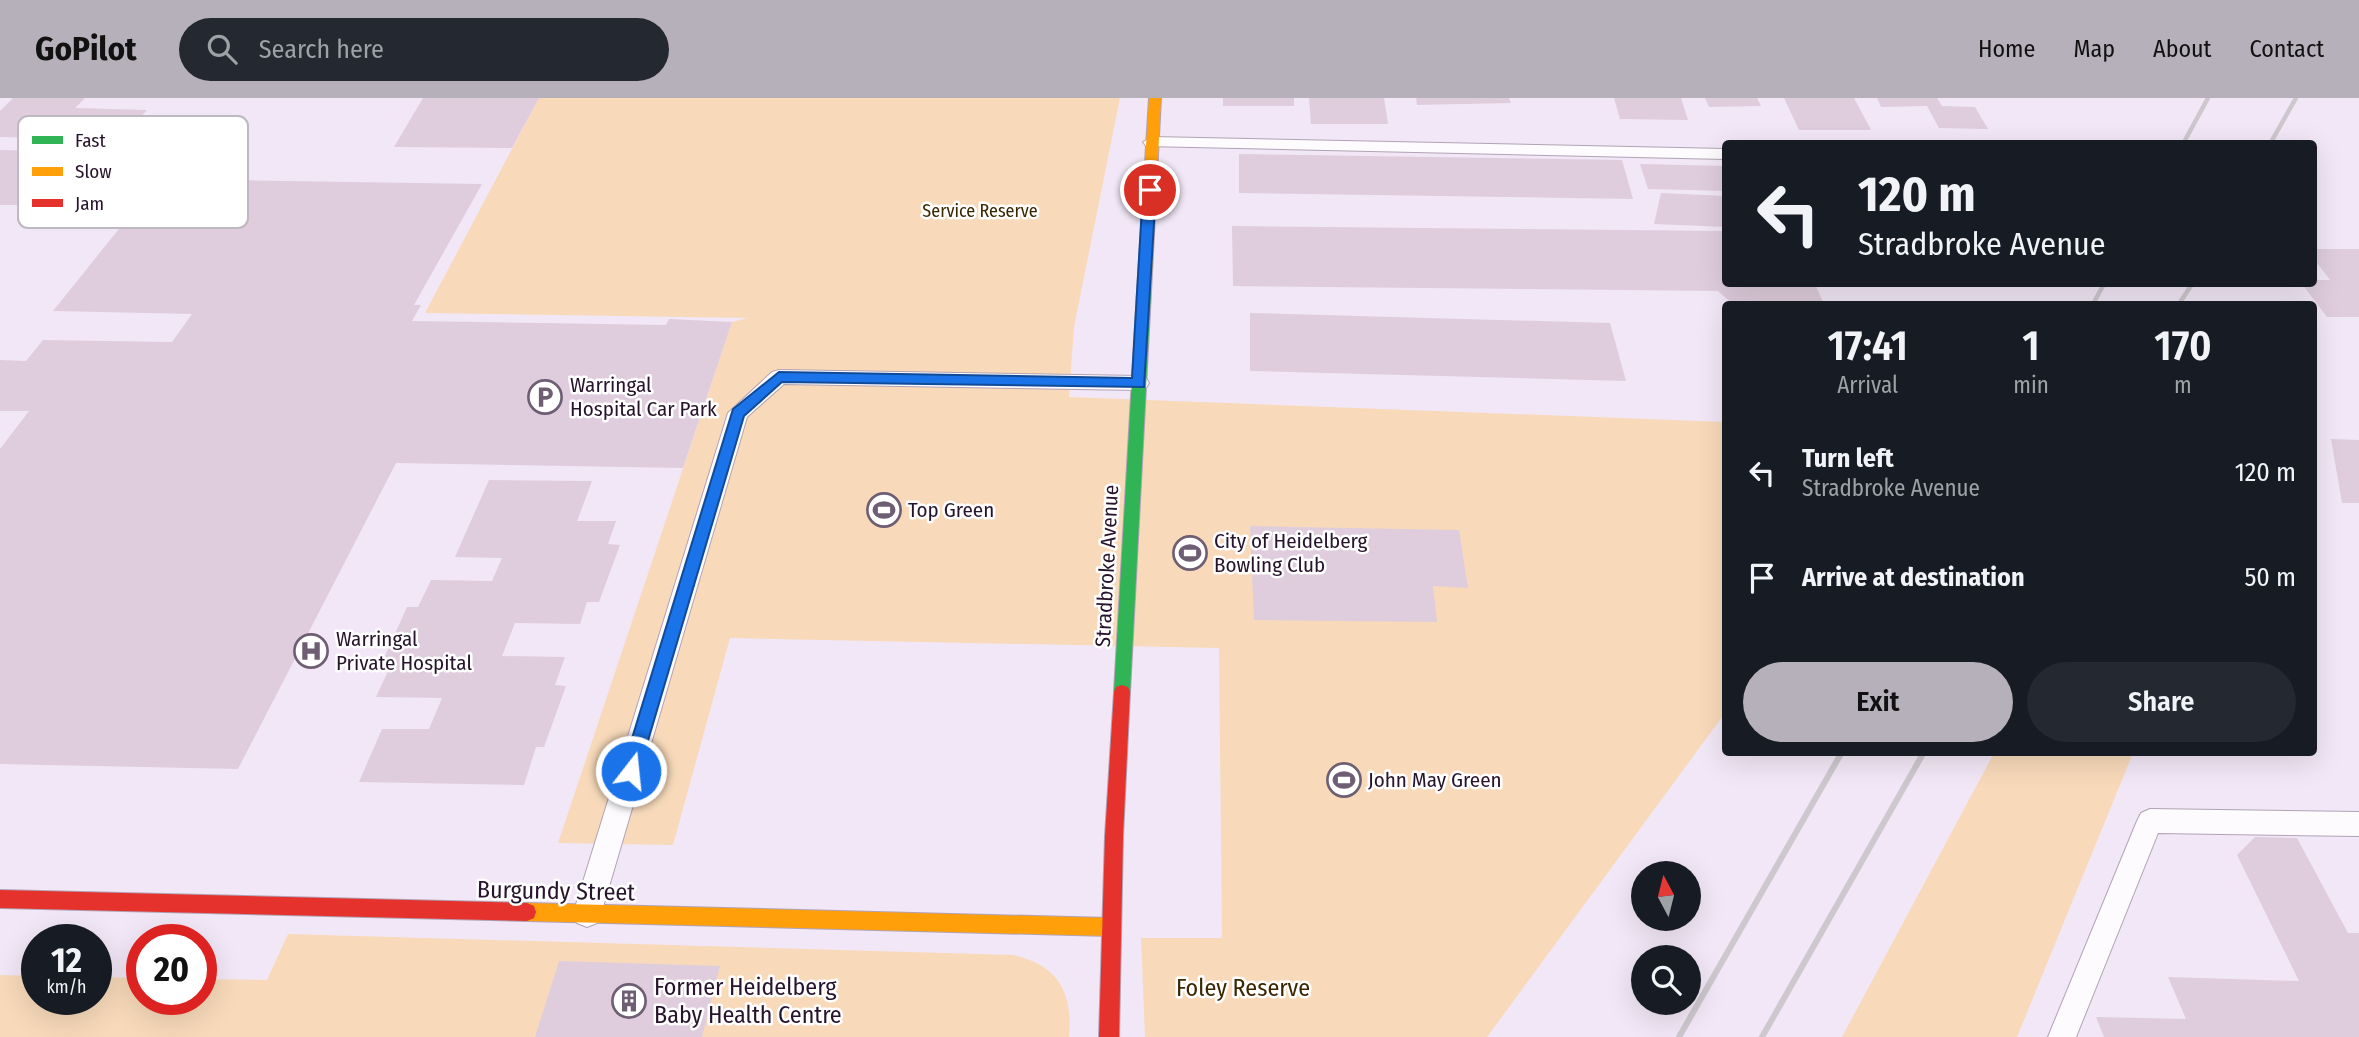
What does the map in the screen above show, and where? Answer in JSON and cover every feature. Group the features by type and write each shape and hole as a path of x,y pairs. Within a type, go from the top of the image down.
{"street":[{"name":"Stradbroke Avenue","path":"1109,1037 1110,927 1155,98"},
{"name":"Burgundy Street","path":"0,898 1110,927"}],"lane":[{"path":"1152,142 1722,154"},
{"path":"587,914 738,413 779,377 1139,383"},
{"path":"2062,1037 2150,821 2359,824"}],"green space":[{"name":"City of Heidelberg Bowling Club","path":"539,98 1120,98 1074,327 1069,397 1722,422 1722,717 1487,1037 1145,1037 1141,938 1222,938 1219,648 730,638 673,845 558,843 732,322 748,318 425,313"},
{"path":"1992,756 2132,756 2017,1037 1842,1037"},
{"path":"288,934 1013,955 1042,966 1060,983 1070,1021 1069,1037 0,1037 0,975 21,976 21,1015 112,1015 112,977 126,978 126,1015 217,1015 217,979 267,980"}],"building":[{"path":"13,98 85,98 75,108 147,110 142,116 18,116 18,137 0,137 0,111"},
{"path":"423,98 539,98 512,148 394,147"},
{"path":"1223,98 1294,98 1294,106 1223,106"},
{"path":"1309,98 1384,98 1388,124 1311,124"},
{"path":"1416,98 1509,98 1511,103 1417,105"},
{"path":"1614,98 1681,98 1688,120 1620,119"},
{"path":"1705,98 1757,98 1761,106 1709,107"},
{"path":"1784,98 1854,98 1871,130 1799,130"},
{"path":"1877,98 1937,98 1942,106 1975,107 1988,129 1939,128 1927,106 1881,107"},
{"path":"0,150 18,150 18,205 0,205"},
{"path":"1239,154 1622,160 1633,199 1239,193"},
{"path":"1640,164 1722,166 1722,191 1648,189"},
{"path":"248,180 482,184 414,305 421,305 412,321 666,325 669,319 732,322 683,468 396,463 238,769 0,764 0,449 29,411 0,411 0,360 26,361 43,340 172,342 192,314 53,311 120,228 248,228"},
{"path":"1661,193 1722,196 1722,227 1654,224"},
{"path":"1232,226 1722,231 1722,287 1816,287 1823,301 1730,301 1718,291 1233,286"},
{"path":"2317,249 2359,249 2359,317 2327,317 2304,287 2317,287 2317,280 2330,280 2317,263"},
{"path":"1250,313 1610,323 1626,381 1250,371"},
{"path":"2331,439 2359,440 2359,503 2342,503"},
{"path":"489,480 592,481 577,521 616,521 608,544 620,545 599,602 587,602 580,624 515,623 502,656 565,657 555,685 566,686 544,747 536,747 524,785 359,782 382,729 429,729 442,698 376,697 390,667 380,667 407,607 418,607 431,580 492,581 502,558 455,557"},
{"path":"1250,526 1459,530 1468,588 1433,586 1437,622 1254,620"},
{"path":"2255,837 2297,838 2348,933 2359,933 2359,1037 2104,1037 2096,1017 2186,1019 2168,977 2299,981 2237,855"},
{"name":"Former Heidelberg Baby Health Centre","path":"559,961 720,966 702,1037 535,1037"}],"railway":[{"path":"2185,140 2208,98"},
{"path":"2272,140 2296,98"},
{"path":"2095,301 2102,287"},
{"path":"2181,301 2190,287"},
{"path":"1679,1037 1840,756"},
{"path":"1762,1037 1922,756"}],"traffic: fast":[{"path":"1122,692 1144,292"}],"traffic: slow":[{"path":"1144,292 1155,98"},
{"path":"527,912 1110,927"}],"traffic: jam":[{"path":"1109,1037 1114,836 1122,692"},
{"path":"0,899 527,912"}],"place":[{"name":"Warringal Hospital Car Park","path":"545,397"},
{"name":"Top Green","path":"884,510"},
{"name":"City of Heidelberg Bowling Club","path":"1190,553"},
{"name":"Warringal Private Hospital","path":"311,651"},
{"name":"John May Green","path":"1344,780"},
{"name":"Former Heidelberg Baby Health Centre","path":"629,1001"}],"route":[{"path":"631,771 738,413 779,377 1139,383 1150,190"}],"park label":[{"name":"Service Reserve","path":"980,211"},
{"name":"Foley Reserve","path":"1243,988"}]}
